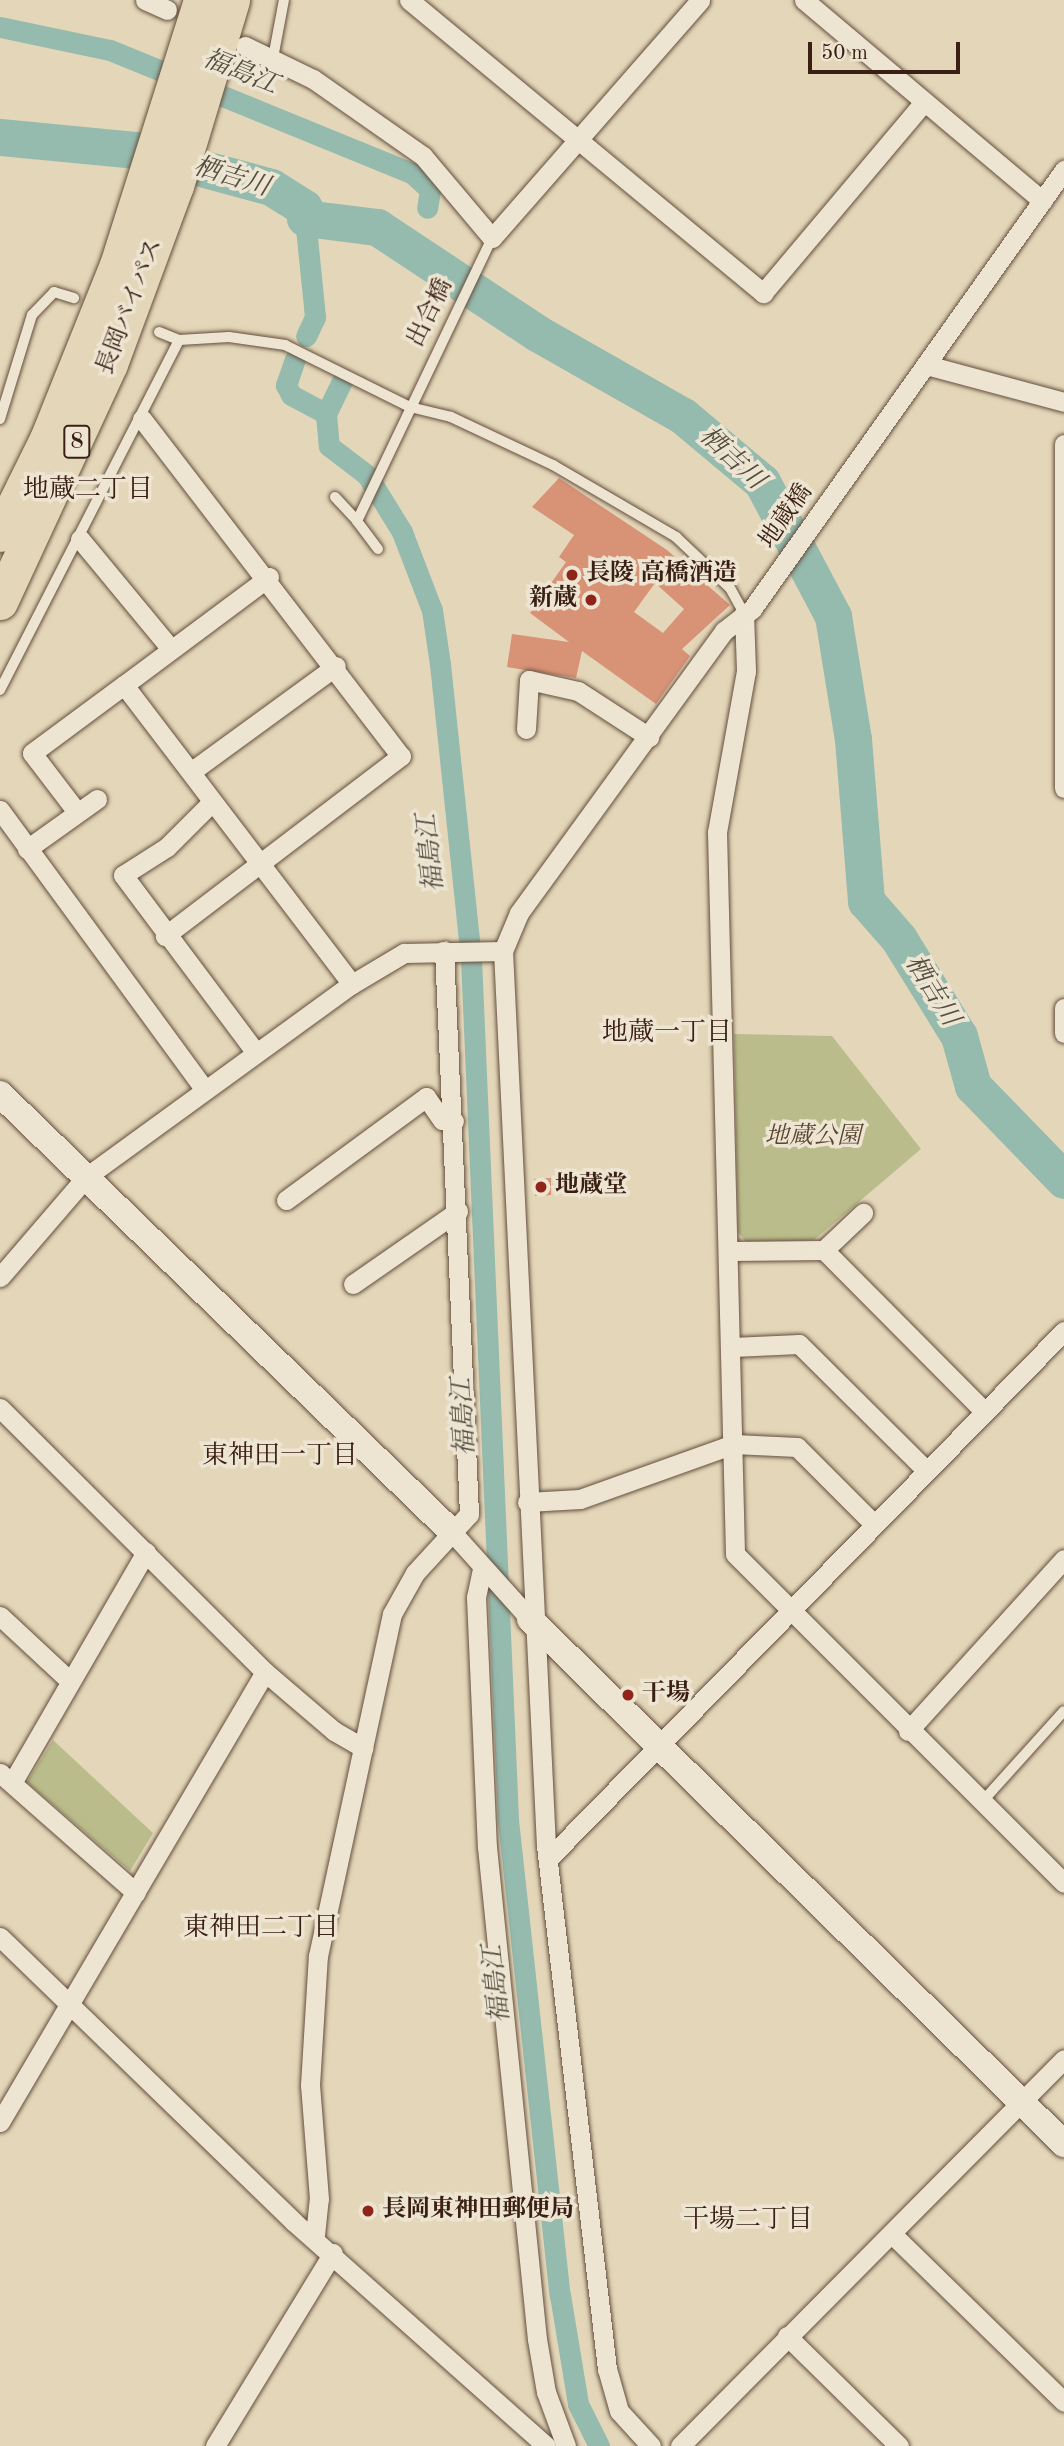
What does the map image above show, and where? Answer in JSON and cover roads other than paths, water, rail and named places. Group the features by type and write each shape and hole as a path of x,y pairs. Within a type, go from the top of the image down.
{"highway":[{"name":"長岡バイパス","path":"201,0 218,44"},
{"name":"長岡バイパス","path":"0,602 71,456 130,270 218,44 232,0"},
{"name":"長岡バイパス","path":"0,534 130,270"}],"street":[{"path":"145,0 167,10"},
{"path":"409,0 574,141 763,293 924,102"},
{"path":"218,44 273,58 423,156 488,245 574,141 700,0"},
{"path":"804,0 1043,201"},
{"name":"地蔵橋","path":"495,951 519,914 649,737 748,611 930,366 1064,170"},
{"path":"930,366 1064,402"},
{"path":"142,419 269,576 401,756 165,936"},
{"path":"1064,444 1064,788"},
{"path":"80,539 171,649"},
{"path":"77,812 32,753 269,576"},
{"path":"748,611 746,671 717,832 731,1251 735,1554 787,1611 1064,1883"},
{"path":"192,771 336,666"},
{"path":"526,729 529,680 578,691 649,737"},
{"path":"124,685 192,771 212,802 262,861 352,984"},
{"path":"27,849 97,799"},
{"path":"212,802 167,846 123,876 165,936 256,1053"},
{"path":"0,810 204,1089"},
{"path":"315,2235 311,2020 318,1956 397,1600 469,1514 448,951"},
{"path":"0,1278 86,1177 352,984 404,953 495,951 549,1858 609,2380 619,2411 651,2446"},
{"path":"1064,1007 1064,1033"},
{"path":"0,1094 452,1532 488,1576 534,1623 1064,2144"},
{"path":"286,1200 426,1097 442,1120 454,1121"},
{"path":"353,1284 458,1211"},
{"path":"731,1251 824,1250 863,1213"},
{"path":"824,1250 984,1410"},
{"path":"549,1858 787,1611 1064,1331"},
{"path":"732,1347 799,1344 926,1469"},
{"path":"0,1408 265,1672 334,1731 364,1748"},
{"path":"527,1502 579,1499 734,1444 797,1447 873,1523"},
{"path":"136,1893 6,1778 69,1681 146,1552"},
{"path":"908,1731 1064,1559"},
{"path":"488,1576 476,1597 487,1847 537,2339 546,2392 566,2446"},
{"path":"0,1616 69,1681"},
{"path":"3,2111 72,2005 265,1672"},
{"path":"0,1937 333,2253 546,2446"},
{"path":"680,2446 1064,2059"},
{"path":"892,2234 1064,2402"},
{"path":"215,2446 333,2253"},
{"path":"787,2336 899,2446"}],"lane":[{"path":"273,58 284,0"},
{"name":"出合橋","path":"360,517 415,393 488,245"},
{"path":"0,419 32,315 54,292 75,298"},
{"path":"159,332 180,340 229,337 285,345 410,407 452,417 611,494 676,537 730,587 748,611"},
{"path":"0,690 142,419 180,340"},
{"path":"335,497 360,517 377,549"},
{"path":"982,1803 1064,1711"}],"waterway":[{"name":"福島江","path":"0,27 110,50 412,173 430,190 427,208"},
{"name":"栖吉川","path":"0,137 134,150 271,187 304,208 305,218 377,227 537,333 683,416 762,482 833,616 853,739 866,901 899,939 959,1036 973,1086 1064,1180"},
{"name":"福島江","path":"305,218 315,317 306,336"},
{"name":"福島江","path":"295,359 286,385 291,395 326,414"},
{"name":"福島江","path":"343,379 326,414 329,446 367,475 402,532 432,610 440,664 471,958 508,1820 560,2295 578,2404 599,2446"}],"place":[{"name":"長陵 高橋酒造","path":"572,575"},
{"name":"新蔵","path":"591,600"},
{"name":"地蔵堂","path":"541,1187"},
{"name":"干場","path":"628,1695"},
{"name":"長岡東神田郵便局","path":"368,2211"}],"district":[{"name":"地蔵二丁目","path":"88,491"},
{"name":"地蔵一丁目","path":"667,1034"},
{"name":"東神田一丁目","path":"280,1457"},
{"name":"東神田二丁目","path":"261,1929"},
{"name":"干場二丁目","path":"748,2221"}],"park label":[{"name":"地蔵公園","path":"813,1138"}]}
